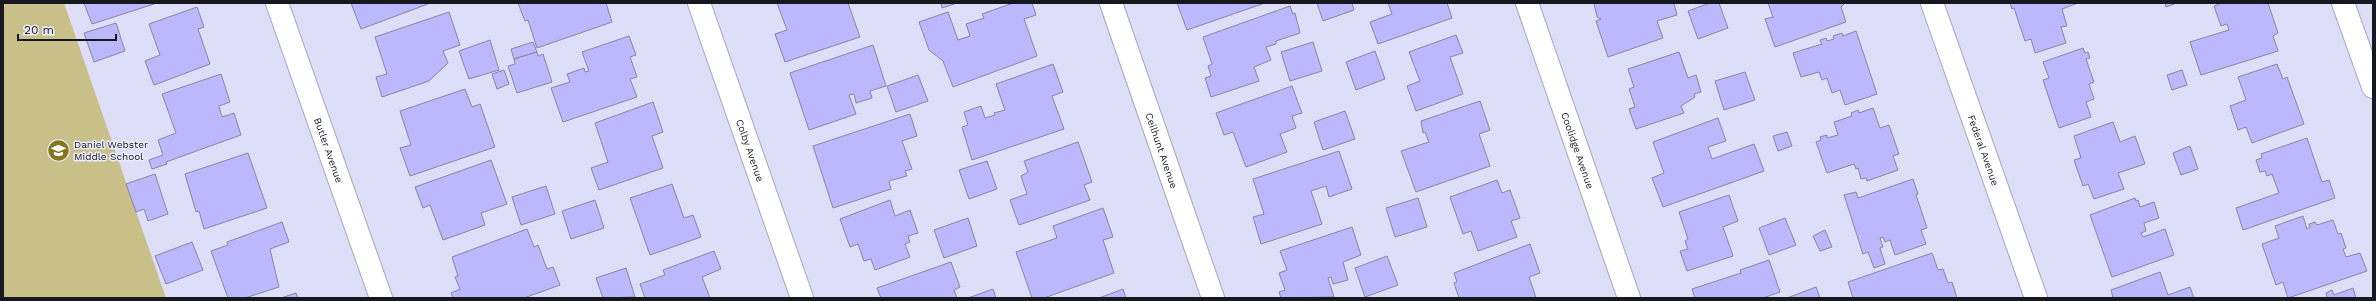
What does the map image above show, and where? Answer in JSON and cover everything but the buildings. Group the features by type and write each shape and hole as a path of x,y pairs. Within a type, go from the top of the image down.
{"street":[{"name":"Butler Avenue","path":"277,3 381,298"},
{"name":"Colby Avenue","path":"699,3 802,298"},
{"name":"Ceilhunt Avenue","path":"1111,3 1213,298"},
{"name":"Coolidge Avenue","path":"1527,3 1629,298"},
{"name":"Federal Avenue","path":"1932,3 2036,298"},
{"path":"2343,3 2373,87"}],"shaded area":[{"name":"Daniel Webster Middle School","path":"3,3 64,3 166,298 3,298"}],"place":[{"name":"Daniel Webster Middle School","path":"59,150"}]}
